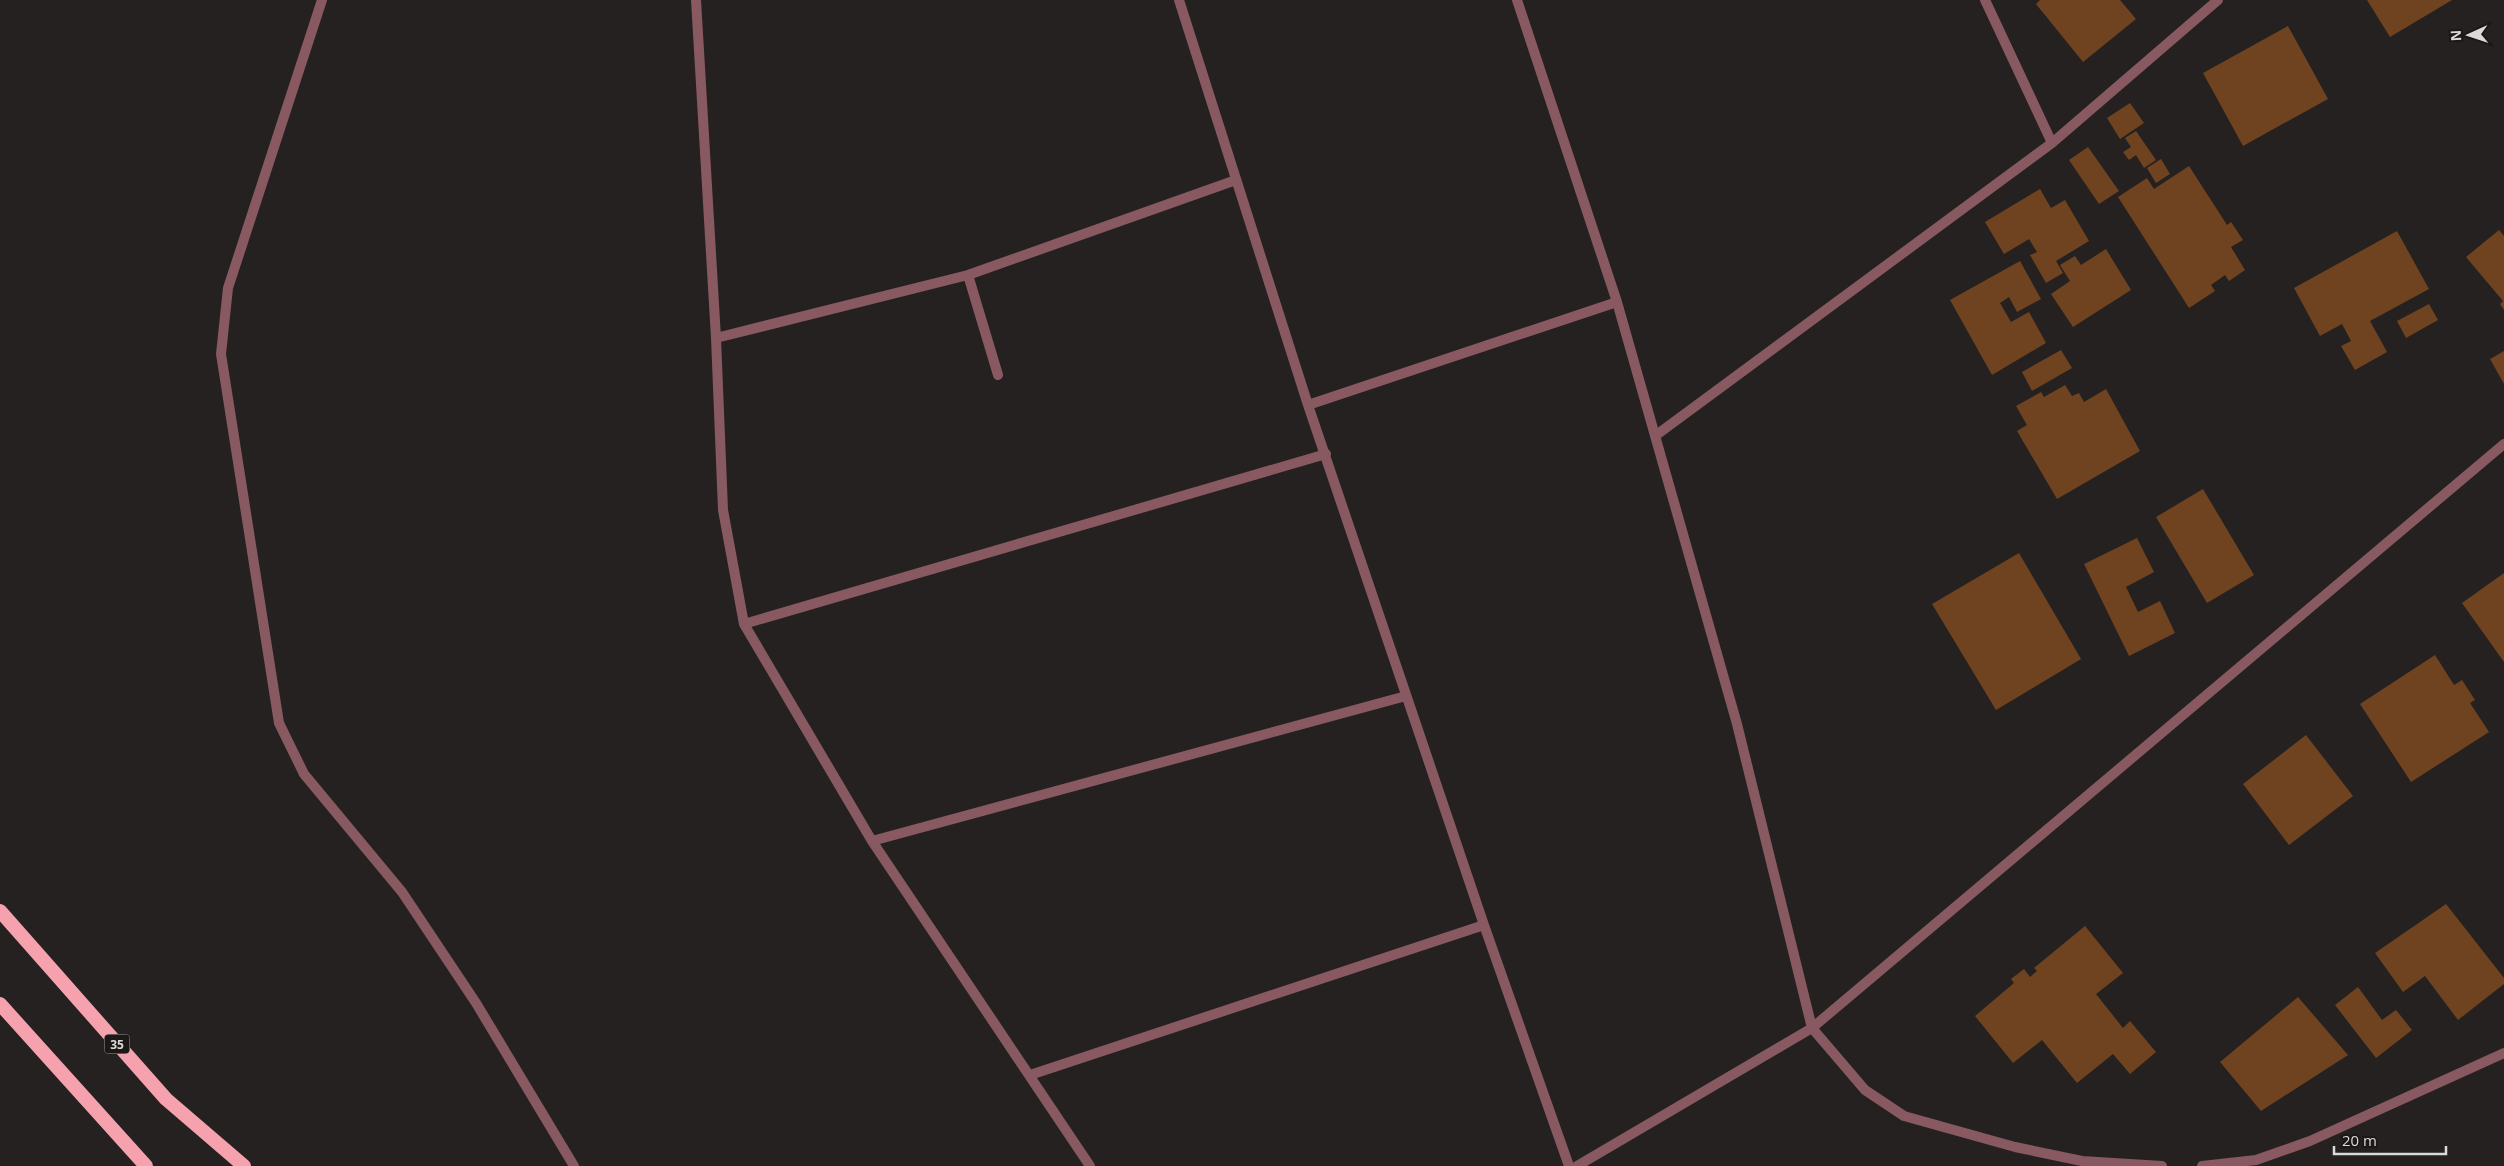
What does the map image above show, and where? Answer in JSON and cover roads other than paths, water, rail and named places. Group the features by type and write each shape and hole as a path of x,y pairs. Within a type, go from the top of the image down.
{"highway":[{"name":"35","path":"0,911 166,1099 244,1166"},
{"path":"0,1004 146,1166"}],"street":[{"path":"322,0 228,288 221,354 279,723 304,774 402,892 465,987 574,1166"},
{"path":"696,0 716,338 723,510 744,624 872,840 1090,1166"},
{"path":"1179,0 1308,405 1484,925 1569,1166"},
{"path":"1516,0 1617,302 1737,724 1812,1028 1865,1090 1904,1116 2015,1147 2082,1162 2162,1166"},
{"path":"1985,0 2052,143"},
{"path":"1654,436 2052,143 2218,0"},
{"path":"716,338 968,275 1236,180"},
{"path":"968,275 998,375"},
{"path":"1308,405 1617,302"},
{"path":"1577,1166 1812,1028 2504,444"},
{"path":"744,624 1326,454"},
{"path":"872,840 1406,696"},
{"path":"1030,1075 1484,925"},
{"path":"2202,1166 2256,1160 2310,1141 2504,1053"}]}
